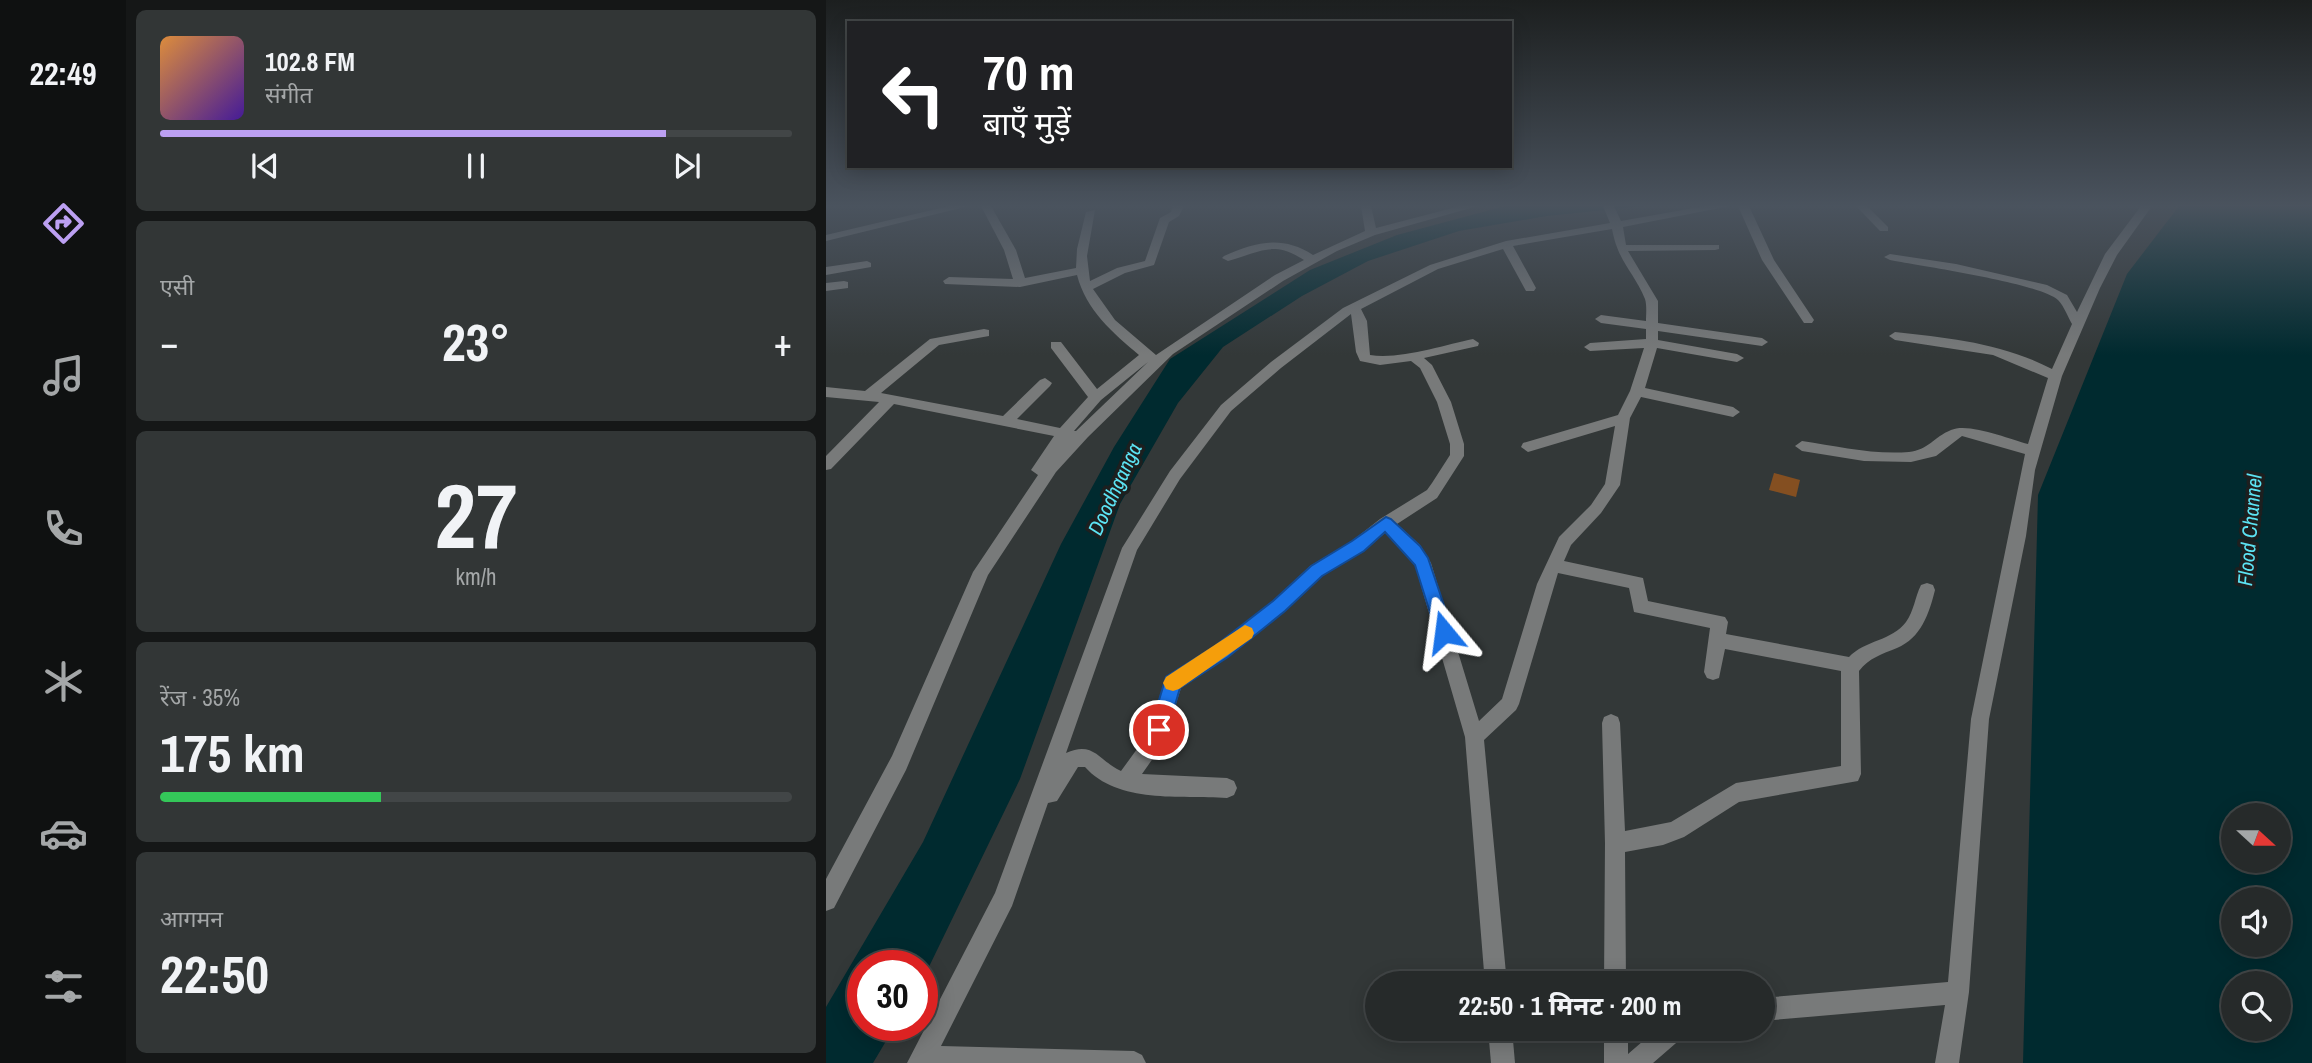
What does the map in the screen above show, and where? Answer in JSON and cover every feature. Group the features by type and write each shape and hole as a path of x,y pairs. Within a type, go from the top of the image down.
{"street":[{"path":"1014,256 1020,283"},
{"path":"1083,256 1082,270 1097,307 1152,359"},
{"path":"1087,287 1121,270 1150,263 1152,256"},
{"path":"1228,258 1234,256"},
{"path":"1306,256 1311,259"},
{"path":"826,900 899,763 981,572 988,548 1063,434 1096,397 1319,256"},
{"path":"1134,1063 921,1060 1004,898 1130,548 1175,475 1226,408 1276,365 1354,306 1434,267 1470,256"},
{"path":"1512,256 1530,288"},
{"path":"1475,737 1510,704 1545,584 1565,541 1596,509 1612,485 1623,418 1637,391 1652,343 1652,301 1625,256"},
{"path":"1766,256 1808,320"},
{"path":"1947,1063 1958,992 1980,719 2033,451 2055,376 2110,256"},
{"path":"1890,257 1956,268 2043,288 2063,298 2078,324"},
{"path":"826,271 867,265"},
{"path":"949,281 1020,283 1082,270"},
{"path":"826,287 844,285"},
{"path":"1354,306 1363,319 1362,353 1365,358 1380,361 1474,343"},
{"path":"1601,319 1653,324 1762,342"},
{"path":"867,397 932,344 984,333"},
{"path":"1895,336 2005,352 2055,376"},
{"path":"1590,347 1652,343 1737,358"},
{"path":"1056,345 1096,397"},
{"path":"1124,783 1156,737 1173,683 1222,652 1279,606 1316,571 1358,546 1386,523 1432,494 1457,456 1457,444 1444,402 1425,365 1413,356"},
{"path":"981,572 1051,468 1152,359"},
{"path":"1007,421 1045,383"},
{"path":"1637,391 1733,412"},
{"path":"826,392 891,399 1080,436"},
{"path":"826,466 891,399"},
{"path":"1528,447 1623,418"},
{"path":"1802,446 1889,457 1913,457 1931,453 1956,432 1962,431 2033,451"},
{"path":"1386,523 1414,550 1423,563 1475,737 1495,971"},
{"path":"1554,565 1637,583 1640,607 1716,620 1721,625 1713,671"},
{"path":"1615,842 1663,835 1676,830 1736,793 1851,774 1849,675 1852,664 1869,649 1909,631 1919,617 1927,590"},
{"path":"1718,640 1852,664"},
{"path":"1611,723 1615,971"},
{"path":"1029,829 1073,759 1087,758 1102,773 1124,783 1227,788"},
{"path":"1775,1009 1958,992"},
{"path":"1501,1041 1503,1063"},
{"path":"1616,1041 1616,1063"},
{"path":"1635,1063 1661,1041"}],"water":[{"name":"Doodhganga","path":"1346,256 1384,256 1368,261 1302,296 1223,347 1178,403 1120,504 1020,779 937,950 860,950 923,842 1061,544 1114,447 1170,359 1310,270"},
{"name":"Flood Channel","path":"2141,256 2312,256 2312,1063 2023,1063 2038,495 2127,274"},
{"path":"847,971 847,1041 886,1041 873,1063 826,1063 826,1007"}],"building":[{"path":"1774,473 1800,480 1796,497 1769,490"}],"slow traffic":[{"path":"1173,683 1222,652 1245,633"}],"route":[{"path":"1159,730 1173,683 1222,652 1279,606 1316,571 1358,546 1386,523 1414,550 1423,563 1444,632"}]}
